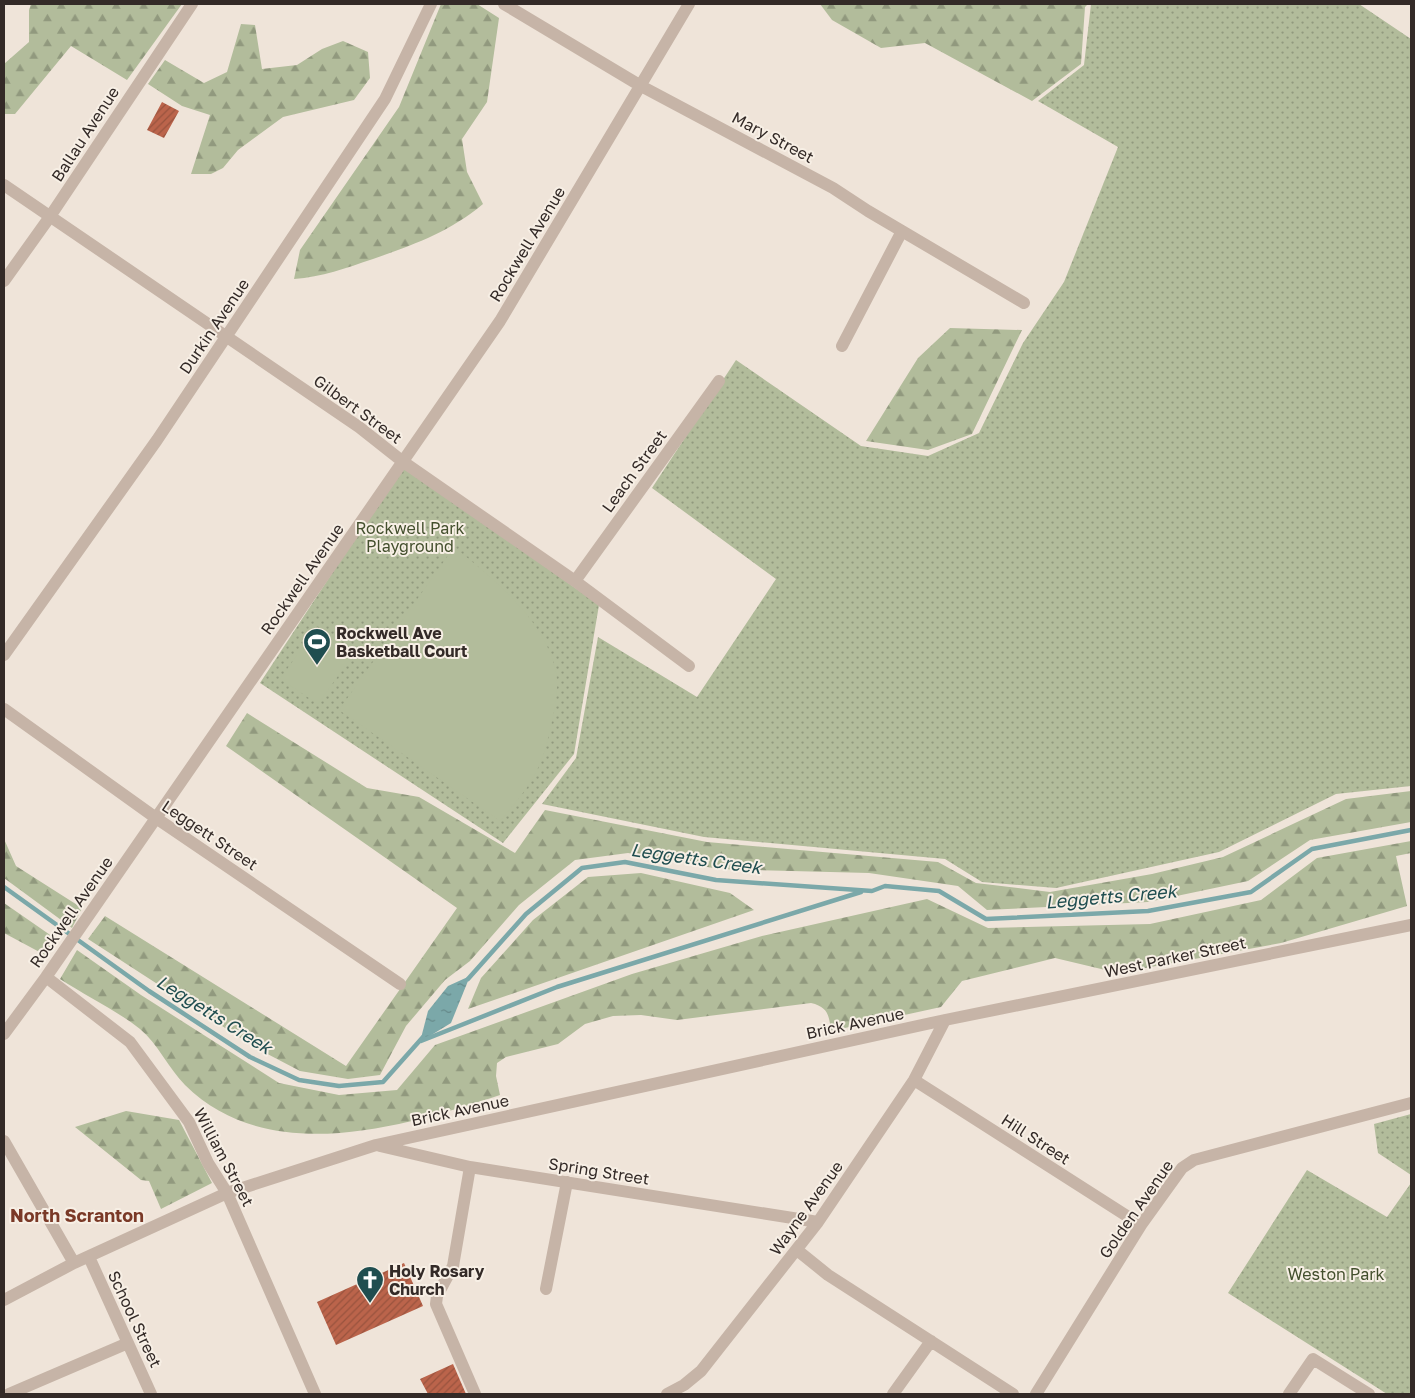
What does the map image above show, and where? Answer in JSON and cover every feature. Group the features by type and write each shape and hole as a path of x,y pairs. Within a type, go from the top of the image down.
{"street":[{"name":"Ballau Avenue","path":"4,281 49,218 192,4"},
{"name":"Durkin Avenue","path":"4,655 157,440 384,99 431,4"},
{"name":"Mary Street","path":"504,4 641,86 833,188 1024,303"},
{"name":"Rockwell Avenue","path":"4,1034 46,977 500,321 689,4"},
{"name":"Gilbert Street","path":"4,185 49,218 359,427 402,461 575,581 689,666"},
{"path":"842,346 902,231"},
{"name":"Leach Street","path":"575,581 719,381"},
{"name":"Leggett Street","path":"4,710 156,818 400,984"},
{"name":"West Parker Street","path":"945,1020 1411,925"},
{"name":"William Street","path":"46,977 130,1042 189,1122 208,1163 227,1193 316,1394"},
{"name":"Wayne Avenue","path":"667,1394 684,1385 701,1371 818,1222 914,1080 945,1020"},
{"name":"Brick Avenue","path":"4,1300 74,1263 227,1193 376,1145 945,1020"},
{"name":"Hill Street","path":"914,1080 1141,1225"},
{"name":"Golden Avenue","path":"1036,1394 1141,1225 1182,1168 1194,1160 1411,1103"},
{"path":"4,1141 74,1263"},
{"name":"Spring Street","path":"376,1145 470,1167 818,1222"},
{"path":"470,1167 454,1266 437,1296 436,1304 475,1394"},
{"path":"546,1289 566,1182"},
{"path":"797,1250 828,1275 1013,1394"},
{"name":"School Street","path":"89,1257 151,1394"},
{"path":"893,1394 931,1341"},
{"path":"9,1394 128,1343"},
{"path":"1289,1394 1313,1359 1369,1394"}],"green space":[{"path":"31,4 182,4 127,80 71,46 15,114 4,114 4,64 29,42 29,10"},
{"path":"441,4 477,4 499,18 487,102 462,139 467,172 483,204 457,223 417,243 334,272 294,279 300,250 399,107"},
{"path":"820,4 1088,4 1085,7 1081,64 1032,101 925,43 881,48 832,20"},
{"path":"1091,4 1359,4 1411,39 1411,786 1336,794 1219,852 1056,888 982,882 945,859 704,837 542,804 576,758 598,637 697,697 776,579 652,488 736,360 861,446 928,456 979,433 1023,343 1064,282 1118,147 1038,101 1084,65"},
{"path":"241,24 255,25 262,69 297,65 322,49 343,41 368,52 370,78 354,100 283,117 238,150 223,168 211,174 191,174 210,115 182,106 148,84 165,60 204,83 227,72"},
{"path":"950,328 1022,330 972,434 928,450 866,441 918,358"},
{"name":"Rockwell Park Playground","path":"403,465 599,605 574,754 503,843 260,683"},
{"path":"454,547 485,572 530,618 550,653 556,672 557,692 555,706 539,766 527,787 500,821 339,710"},
{"name":"Rockwell Ave Basketball Court","path":"317,627 355,652 318,704 280,679"},
{"path":"247,713 367,788 419,797 515,853 545,810 707,842 938,862 976,883 1050,892 1152,874 1223,857 1346,799 1411,791 1411,822 1310,840 1248,881 1148,902 987,910 958,886 869,873 719,869 628,853 575,860 519,905 470,961 445,980 406,1026 380,1075 348,1079 300,1071 256,1048 88,939 105,916 346,1066 457,908 226,746"},
{"path":"4,839 16,866 82,908 72,928 4,878"},
{"path":"1411,841 1411,853 1396,856 1407,906 1281,943 1118,973 1055,958 962,981 941,1007 831,1031 827,1012 811,1003 677,1020 641,1015 613,1016 585,1024 558,1044 506,1057 497,1063 496,1076 500,1095 421,1119 379,1128 337,1133 296,1133 256,1126 219,1111 185,1085 140,1029 60,979 77,950 141,995 279,1083 339,1095 397,1090 435,1045 632,974 762,936 927,899 988,928 1150,924 1261,900 1317,858"},
{"path":"641,873 730,893 754,910 468,1009 481,978 533,920 588,877"},
{"path":"4,903 56,939 45,955 4,933"},
{"path":"126,1111 179,1120 212,1183 161,1209 149,1181 141,1180 75,1127"},
{"path":"1411,1114 1411,1175 1378,1153 1374,1124"},
{"name":"Weston Park","path":"1307,1170 1387,1217 1411,1183 1411,1394 1387,1394 1228,1293"}],"water":[{"path":"470,976 451,1023 420,1042 428,1011 448,986"}],"building":[{"path":"162,102 179,111 164,138 147,130"},
{"name":"Holy Rosary Church","path":"404,1263 423,1306 336,1345 317,1302"},
{"path":"453,1364 466,1394 428,1394 420,1379"}],"waterway":[{"name":"Leggetts Creek","path":"468,979 526,914 582,868 625,862 716,880 872,891 885,886 939,891 986,919 1148,911 1251,892 1312,849 1411,830"},
{"name":"Leggetts Creek","path":"4,887 149,991 250,1057 299,1080 339,1086 383,1082 423,1037"},
{"name":"Leggetts Creek","path":"421,1041 557,987 861,892"}],"place":[{"name":"Rockwell Ave Basketball Court","path":"317,666"},
{"name":"Holy Rosary Church","path":"370,1304"}],"district":[{"name":"North Scranton","path":"77,1216"}]}
